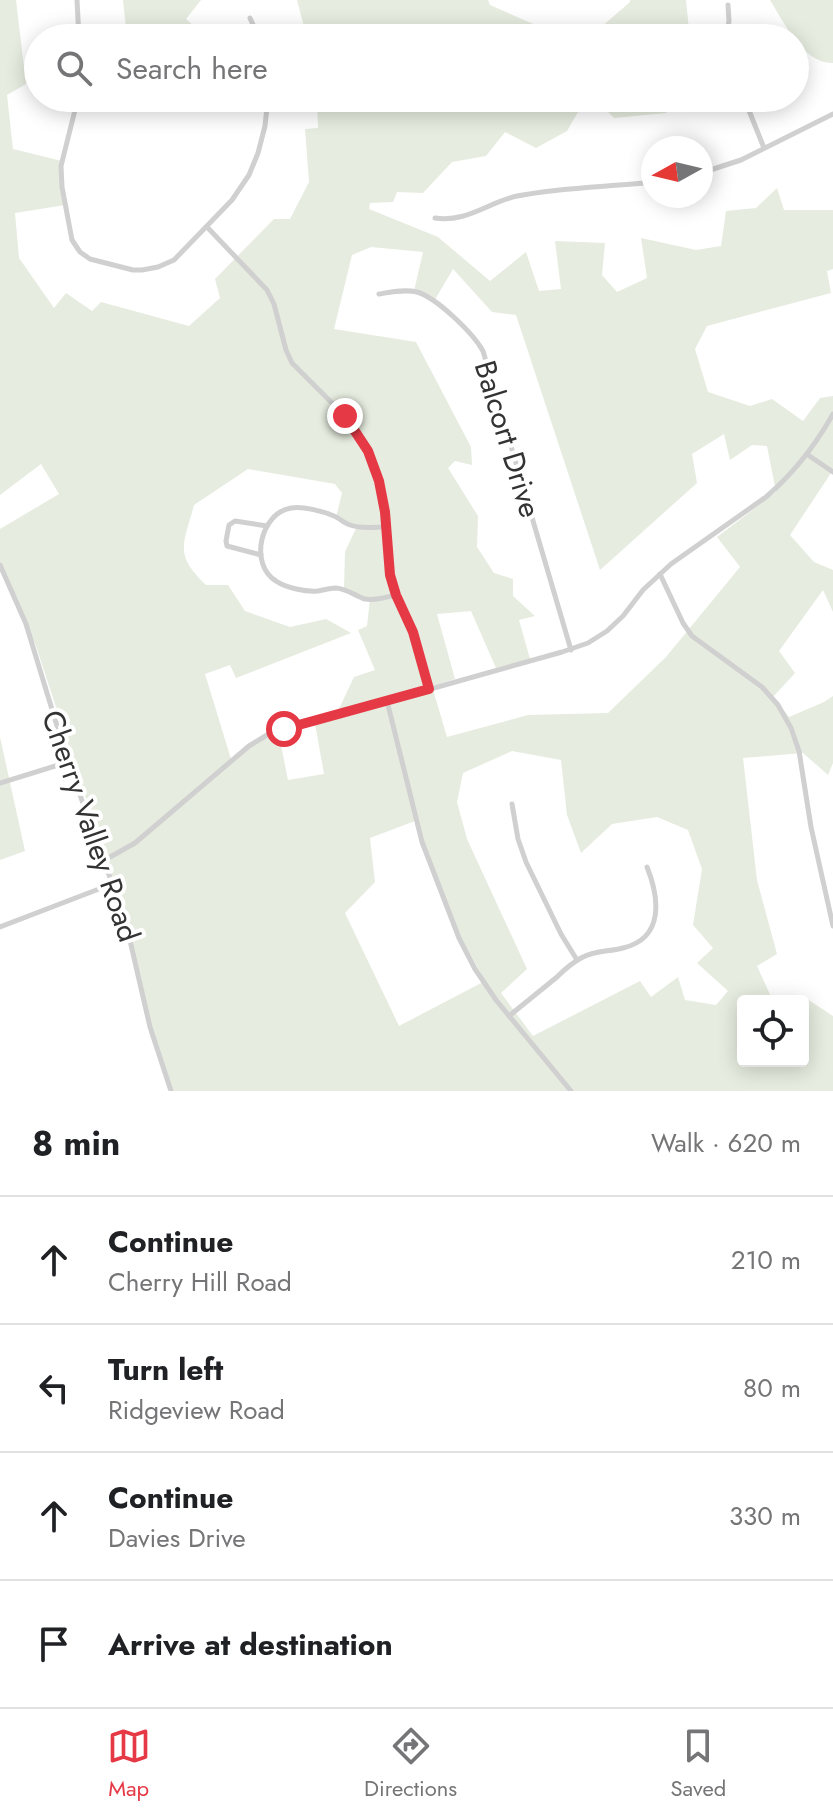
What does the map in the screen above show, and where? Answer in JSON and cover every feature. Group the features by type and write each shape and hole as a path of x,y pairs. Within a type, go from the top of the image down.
{"street":[{"path":"77,0 78,24"},
{"path":"727,24 728,5"},
{"path":"250,18 253,24"},
{"path":"74,112 61,178 70,234 80,252 97,262 133,270 151,269 174,260 232,200 249,175 262,141 266,112"},
{"path":"750,112 764,148"},
{"path":"713,169 741,160 833,114"},
{"path":"435,218 461,218 490,204 526,194 641,183"},
{"path":"207,227 267,290 292,363 335,404 362,439 379,481 396,595 414,635 429,689"},
{"name":"Balcort Drive","path":"379,294 409,291 421,294 463,326 483,351 571,650"},
{"path":"103,861 135,843 258,739 588,643 623,616 643,590 671,564 766,497 808,455 833,414"},
{"path":"808,455 833,472"},
{"path":"386,527 357,527 332,515 296,508 279,512 267,526 261,555 266,572 282,584 312,591 343,589 372,599 396,595"},
{"path":"261,555 227,546 229,525 235,521 267,526"},
{"name":"Cherry Valley Road","path":"0,565 26,624 68,762 125,919 150,1027 171,1091"},
{"path":"660,574 692,636 762,687 778,705 791,728 799,751 811,827 833,926"},
{"path":"387,701 416,820 466,953 485,985 571,1091"},
{"path":"0,783 68,762"},
{"path":"512,804 526,862 577,960"},
{"path":"509,1016 577,960 592,952 631,945 647,933 657,907 655,889 647,867"},
{"path":"0,927 112,884"}],"shaded area":[{"path":"0,0 16,0 24,67 24,85 7,95 13,149 62,161 65,205 15,213 19,258 54,308 66,293 92,311 101,302 189,326 220,298 215,279 274,219 290,219 309,182 305,129 318,128 317,112 578,112 567,131 536,148 505,132 486,156 452,162 423,193 397,192 393,202 370,203 369,209 438,237 490,281 526,252 539,291 561,289 555,241 605,243 602,275 617,292 647,278 641,238 696,250 721,246 726,211 756,208 777,188 784,210 833,210 833,269 827,271 831,293 707,326 695,349 708,392 750,406 772,399 803,421 820,398 833,396 833,470 790,535 814,562 833,570 833,612 823,590 779,651 795,673 773,697 789,717 833,696 833,763 828,775 803,753 743,758 757,880 777,954 757,966 770,995 737,995 737,1067 809,1067 809,1000 833,1016 833,1091 171,1091 162,1069 113,881 36,646 0,564 0,529 59,494 41,464 0,495","holes":["371,247 423,252 414,291 433,303 453,269 492,312 516,315 600,570 697,483 692,454 724,434 730,460 752,445 767,446 776,492 717,537 740,567 666,657 608,713 528,715 447,737 432,686 455,679 437,614 471,611 496,668 530,659 519,620 535,616 513,596 513,579 494,573 477,547 478,516 448,468 455,461 472,465 471,447 416,342 334,329 352,255","248,469 335,484 342,493 336,517 356,528 345,552 344,589 370,599 367,626 358,630 375,670 354,677 337,713 314,718 324,774 288,780 278,730 231,759 205,674 230,665 236,678 351,633 326,619 290,627 245,611 228,585 206,585 196,574 185,556 185,539 194,505","512,751 561,760 567,815 581,853 612,824 657,817 688,830 702,869 693,925 713,948 697,963 728,991 716,1005 685,1000 678,977 651,997 640,981 533,1036 501,993 527,969 467,839 457,802 463,773","415,821 447,912 485,981 399,1026 345,913 375,882 370,838"]},
{"path":"123,0 201,0 186,19 192,24 126,24"},
{"path":"297,0 488,0 490,5 533,24 303,24"},
{"path":"630,0 686,0 688,24 605,24"},
{"path":"770,0 833,0 833,63 809,54 809,24 784,24"},
{"path":"608,112 667,112 666,113 614,118"},
{"path":"0,737 25,851 0,860"}],"route":[{"path":"284,729 429,689 411,625 390,575 379,481 368,451 345,416"}]}
